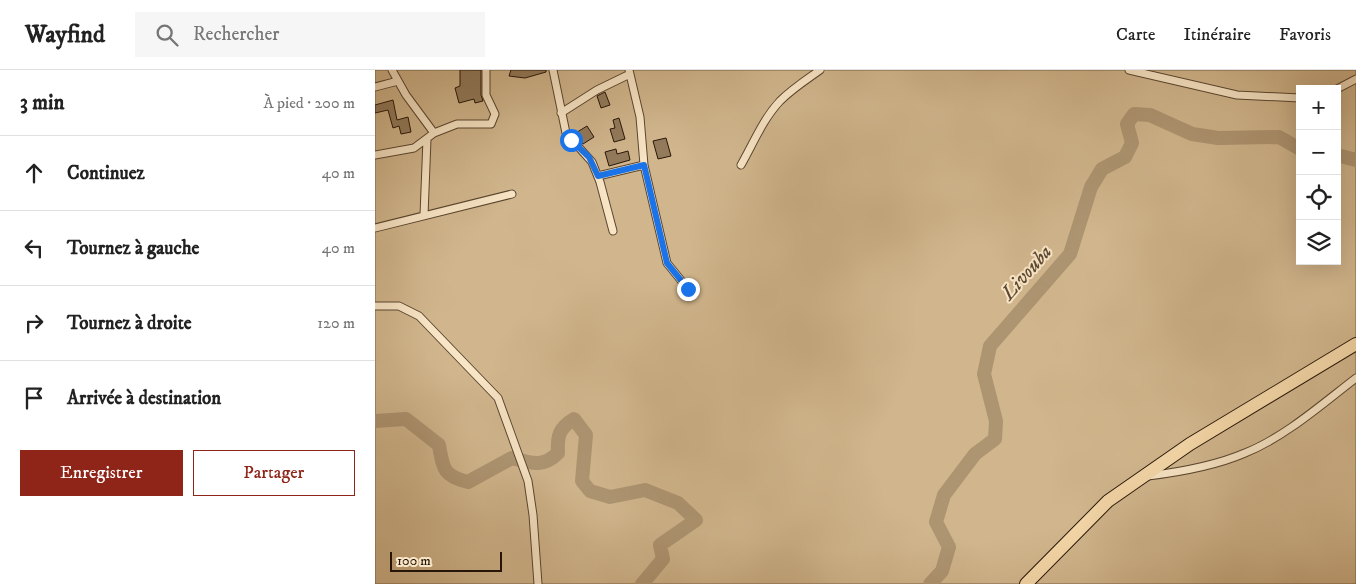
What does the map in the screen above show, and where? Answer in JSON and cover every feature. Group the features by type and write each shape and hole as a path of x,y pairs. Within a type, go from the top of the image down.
{"highway":[{"path":"1025,584 1108,501 1205,435 1356,344"}],"street":[{"path":"392,70 435,133"},
{"path":"375,155 414,148 435,133 457,124 486,125 492,122 495,114 486,95 486,70"},
{"path":"553,70 561,113 567,133 589,157 598,176 613,231"},
{"path":"741,165 768,116 779,102 820,70"},
{"path":"1129,70 1237,95 1296,98"},
{"path":"561,113 629,72 640,117 644,165 667,263 688,289"},
{"path":"1341,87 1356,79"},
{"path":"375,87 398,81"},
{"path":"424,215 427,139"},
{"path":"598,176 644,165"},
{"path":"375,228 512,194"},
{"path":"375,306 386,305 406,309 429,324 494,393 501,404 525,470 533,516 538,584"},
{"path":"1143,476 1188,470 1245,454 1268,442 1356,378"}],"shaded area":[{"path":"375,70 1356,70 1356,584 375,584"}],"building":[{"path":"460,70 481,70 481,95 483,101 475,103 474,99 459,103 455,88 460,86"},
{"path":"511,70 546,70 546,72 525,78 509,76"},
{"path":"605,92 610,105 601,108 597,96"},
{"path":"393,100 397,120 408,117 411,132 401,134 399,126 393,128 388,110 375,113 375,105"},
{"path":"619,118 625,139 614,142 610,129 615,128 613,120"},
{"path":"587,126 594,137 583,144 574,134"},
{"path":"666,138 671,156 658,159 653,141"},
{"path":"616,149 617,154 628,151 630,160 609,166 605,152"}],"waterway":[{"name":"Livouba","path":"930,584 942,571 949,547 936,522 944,495 975,454 995,439 996,421 984,374 990,346 1070,254 1091,187 1102,169 1125,157 1132,143 1127,124 1134,114 1150,115 1192,134 1218,138 1279,137 1296,147"},
{"name":"Livouba","path":"1341,156 1356,160"},
{"name":"Livouba","path":"375,421 406,419 439,445 443,465 449,474 468,482 512,458 537,463 547,461 558,453 560,433 574,419 586,435 582,481 590,491 610,497 645,490 678,503 696,520 660,545 663,559 642,584"}],"route":[{"path":"571,140 589,157 598,176 644,165 667,263 688,289"}]}
